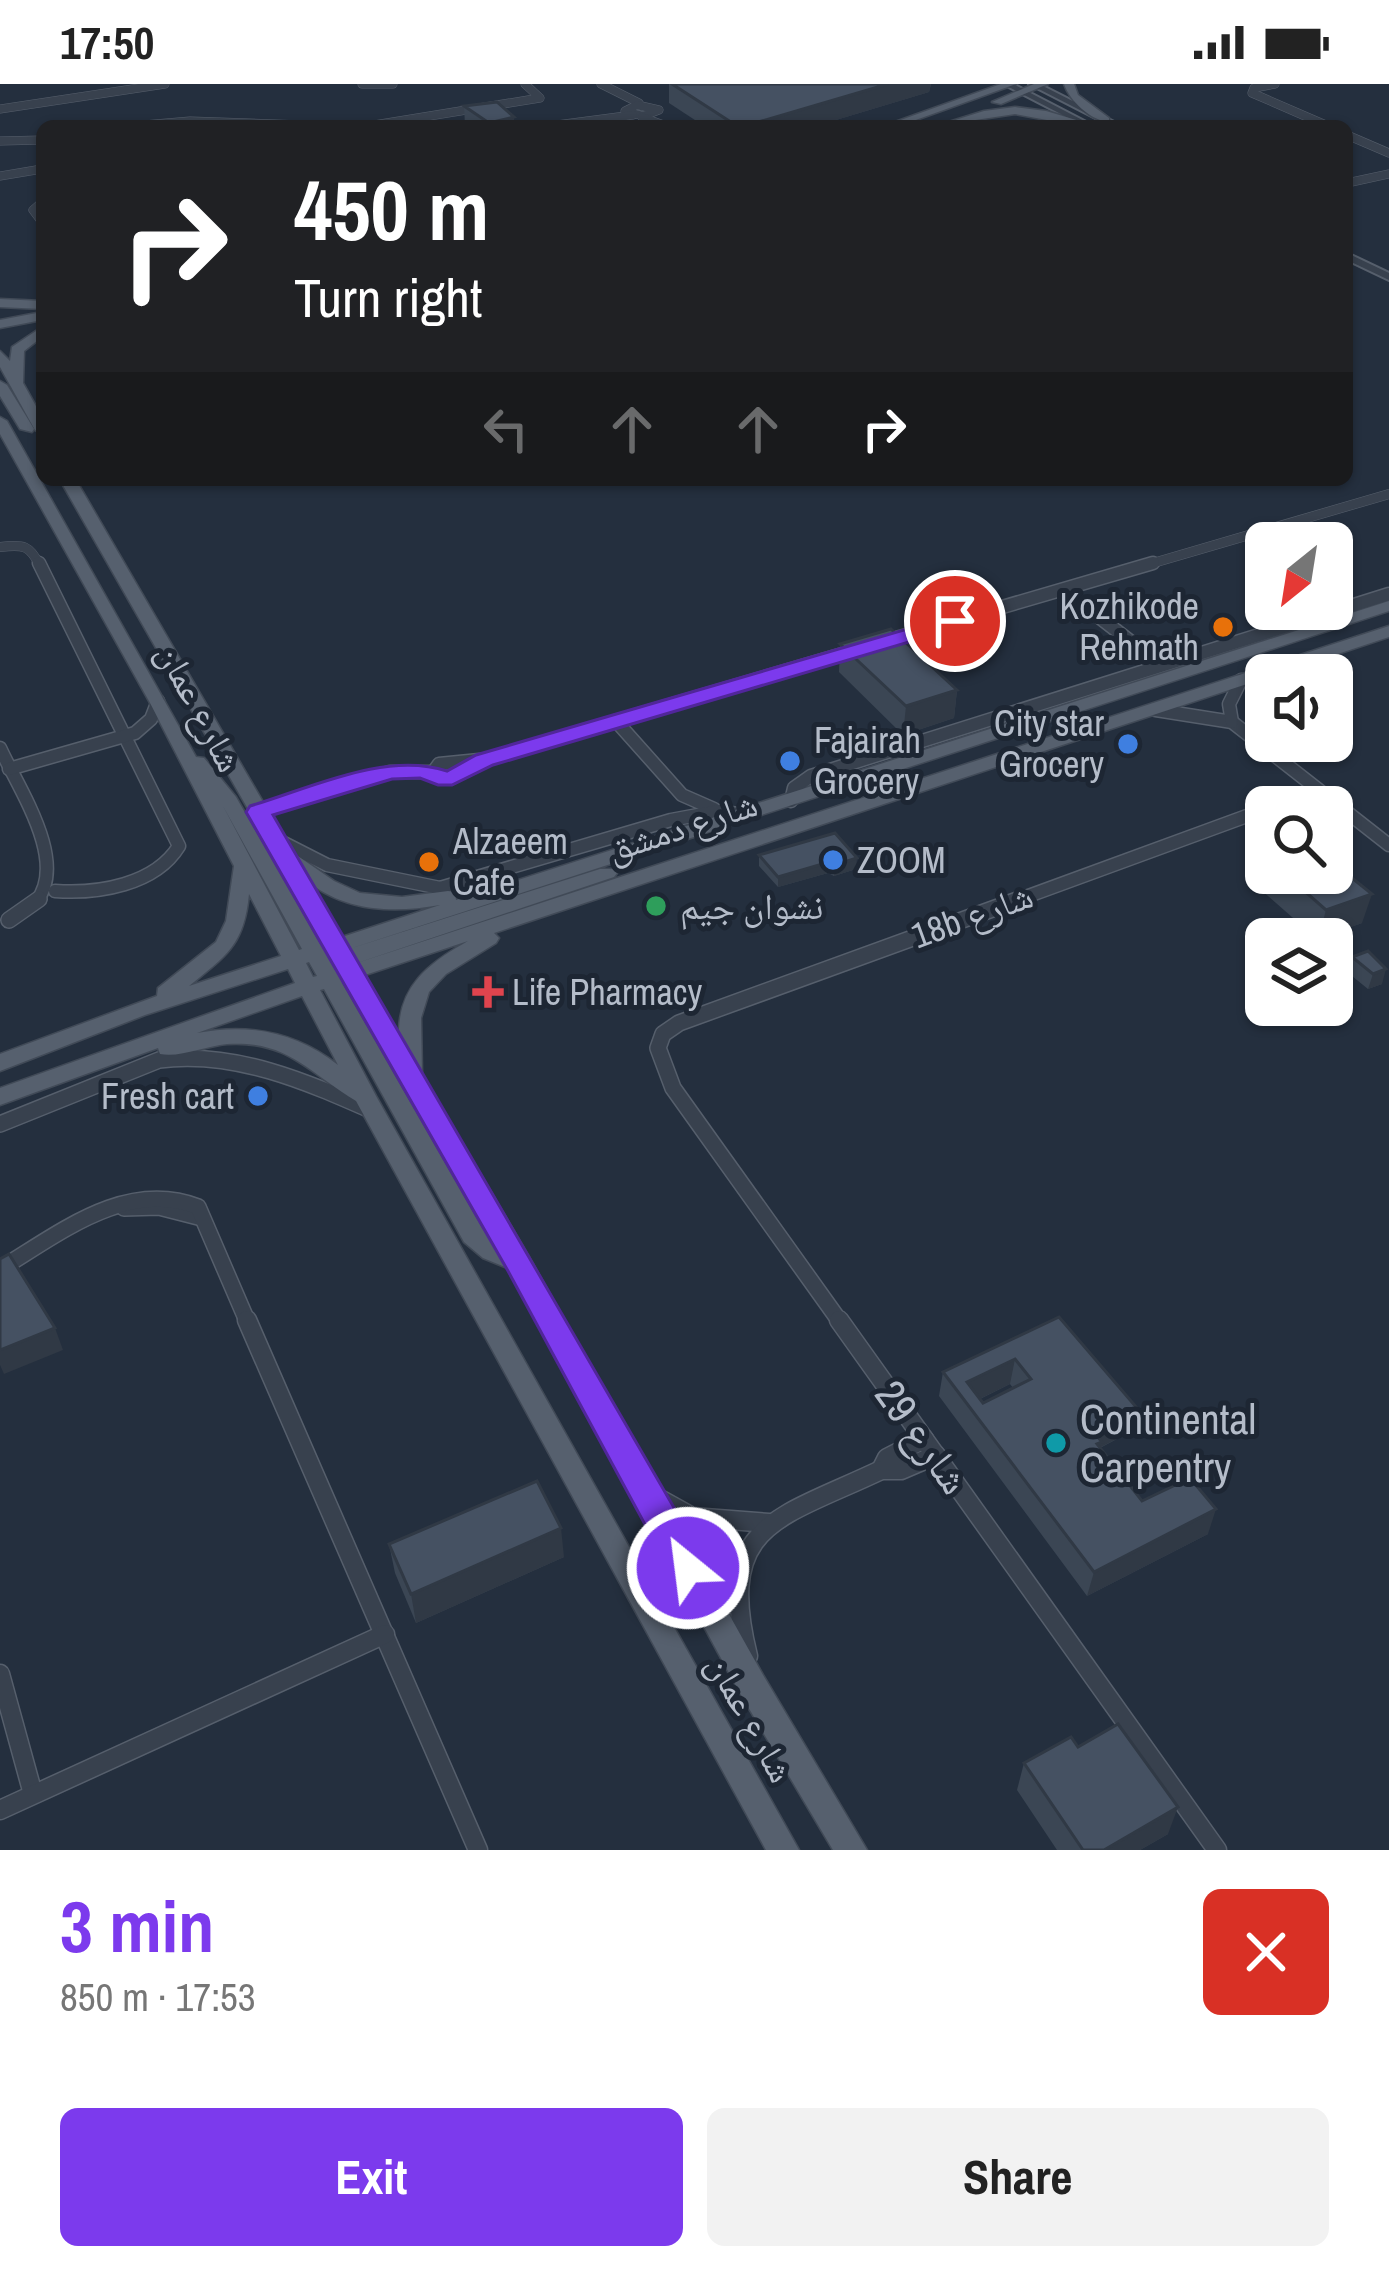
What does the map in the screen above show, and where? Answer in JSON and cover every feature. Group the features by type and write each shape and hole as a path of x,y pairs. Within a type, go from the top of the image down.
{"main road":[{"path":"933,112 968,94 975,84"},
{"path":"1069,84 1076,99 1106,120"},
{"path":"941,120 1023,86"},
{"path":"908,120 1023,86 1103,120"},
{"path":"965,120 1012,108 1072,120"},
{"path":"0,303 36,315"},
{"path":"0,324 36,318"},
{"path":"8,384 17,350 36,325"},
{"path":"0,356 25,426 36,435"},
{"path":"8,384 36,422"},
{"name":"شارع عمان","path":"0,421 36,485"},
{"name":"شارع عمان","path":"37,486 187,755 242,869 410,1078 519,1262 752,1685 851,1850"},
{"name":"شارع عمان","path":"71,486 279,846 371,1104 783,1850"},
{"name":"شارع دمشق","path":"4,1095 502,890 674,828 791,801 1389,605"},
{"name":"شارع دمشق","path":"0,1063 137,1010 509,921 1389,631"},
{"path":"187,755 227,796 473,1235 519,1262"},
{"path":"4,1095 70,1054 614,871 674,828"},
{"path":"279,846 330,888 364,901 406,904 502,890"},
{"path":"137,1010 190,977 225,946 236,920 242,869"},
{"path":"410,1078 410,1019 418,990 441,965 509,921"},
{"path":"96,1058 136,1056 223,1036 271,1038 304,1052 371,1104"}],"street":[{"path":"0,109 165,84"},
{"path":"366,84 393,84"},
{"path":"601,84 631,112 651,120"},
{"path":"1274,84 1254,88 1252,93 1315,120"},
{"path":"1023,86 1079,120"},
{"path":"408,120 540,98 529,87"},
{"path":"618,96 645,104 669,120"},
{"path":"631,112 645,104"},
{"path":"584,120 659,112"},
{"path":"1353,137 1389,153"},
{"path":"0,139 36,141"},
{"path":"1370,145 1389,141"},
{"path":"0,176 36,170"},
{"path":"1353,182 1389,174"},
{"path":"1353,247 1389,264"},
{"path":"1353,259 1389,277"},
{"path":"259,812 390,772 431,772 438,778 452,778 484,760 1389,494"},
{"path":"0,547 21,544 32,549 178,841 178,852 162,868 94,892 55,891"},
{"path":"1064,590 1139,649 1186,661"},
{"path":"791,801 794,788 811,776 1389,594"},
{"path":"1139,649 1145,665 1139,675"},
{"path":"1232,722 1229,704 1241,680"},
{"path":"9,769 125,737 146,726 158,701"},
{"path":"1151,710 1184,711 1232,722 1314,786"},
{"path":"616,721 682,795 742,815"},
{"path":"0,748 41,848 58,873 55,891 37,908 4,922"},
{"path":"674,828 682,795"},
{"path":"279,846 327,865 440,888 674,828 719,811"},
{"name":"18b شارع","path":"679,1023 1245,816"},
{"path":"1353,817 1389,845"},
{"path":"4,922 29,908 46,885 41,848"},
{"name":"شارع 29","path":"679,1023 663,1034 658,1048 668,1081 1217,1850"},
{"path":"0,1124 181,1056 292,1077 371,1104"},
{"path":"0,1269 104,1212 159,1207 207,1220 478,1850"},
{"path":"881,1470 887,1458 924,1439"},
{"path":"752,1685 734,1586 748,1547 769,1523 881,1470 902,1470 936,1455"},
{"path":"646,1490 692,1516 769,1523"},
{"path":"0,1810 385,1634"},
{"path":"0,1674 33,1794"}],"building":[{"path":"672,84 888,84 765,120 728,120"},
{"path":"497,102 514,117 485,120 464,106"},
{"path":"891,629 957,690 906,706 840,644"},
{"path":"835,833 857,858 778,877 759,855"},
{"path":"1353,879 1372,894 1326,910 1308,894 1353,894"},
{"path":"1368,951 1386,969 1373,974 1353,957"},
{"path":"9,1254 55,1328 0,1350 0,1259"},
{"path":"1059,1317 1137,1408 1092,1430 1102,1442 1097,1444 1142,1501 1190,1478 1216,1509 1094,1572 943,1372","holes":["1015,1359 1031,1379 983,1403 967,1382"]},
{"path":"537,1481 561,1528 411,1594 389,1544"},
{"path":"1118,1724 1178,1807 1104,1850 1083,1850 1024,1763 1071,1737 1078,1747"}],"place":[{"name":"Kozhikode Rehmath","path":"1223,627"},
{"name":"City star Grocery","path":"1128,744"},
{"name":"Fajairah Grocery","path":"790,761"},
{"name":"ZOOM","path":"833,860"},
{"name":"Alzaeem Cafe","path":"429,862"},
{"name":"نشوان جيم","path":"656,906"},
{"name":"Life Pharmacy","path":"488,992"},
{"name":"Fresh cart","path":"258,1096"},
{"name":"Continental Carpentry","path":"1056,1443"}],"route":[{"path":"688,1568 519,1262 259,812 390,772 425,770 438,778 452,778 484,760 955,621"}]}
